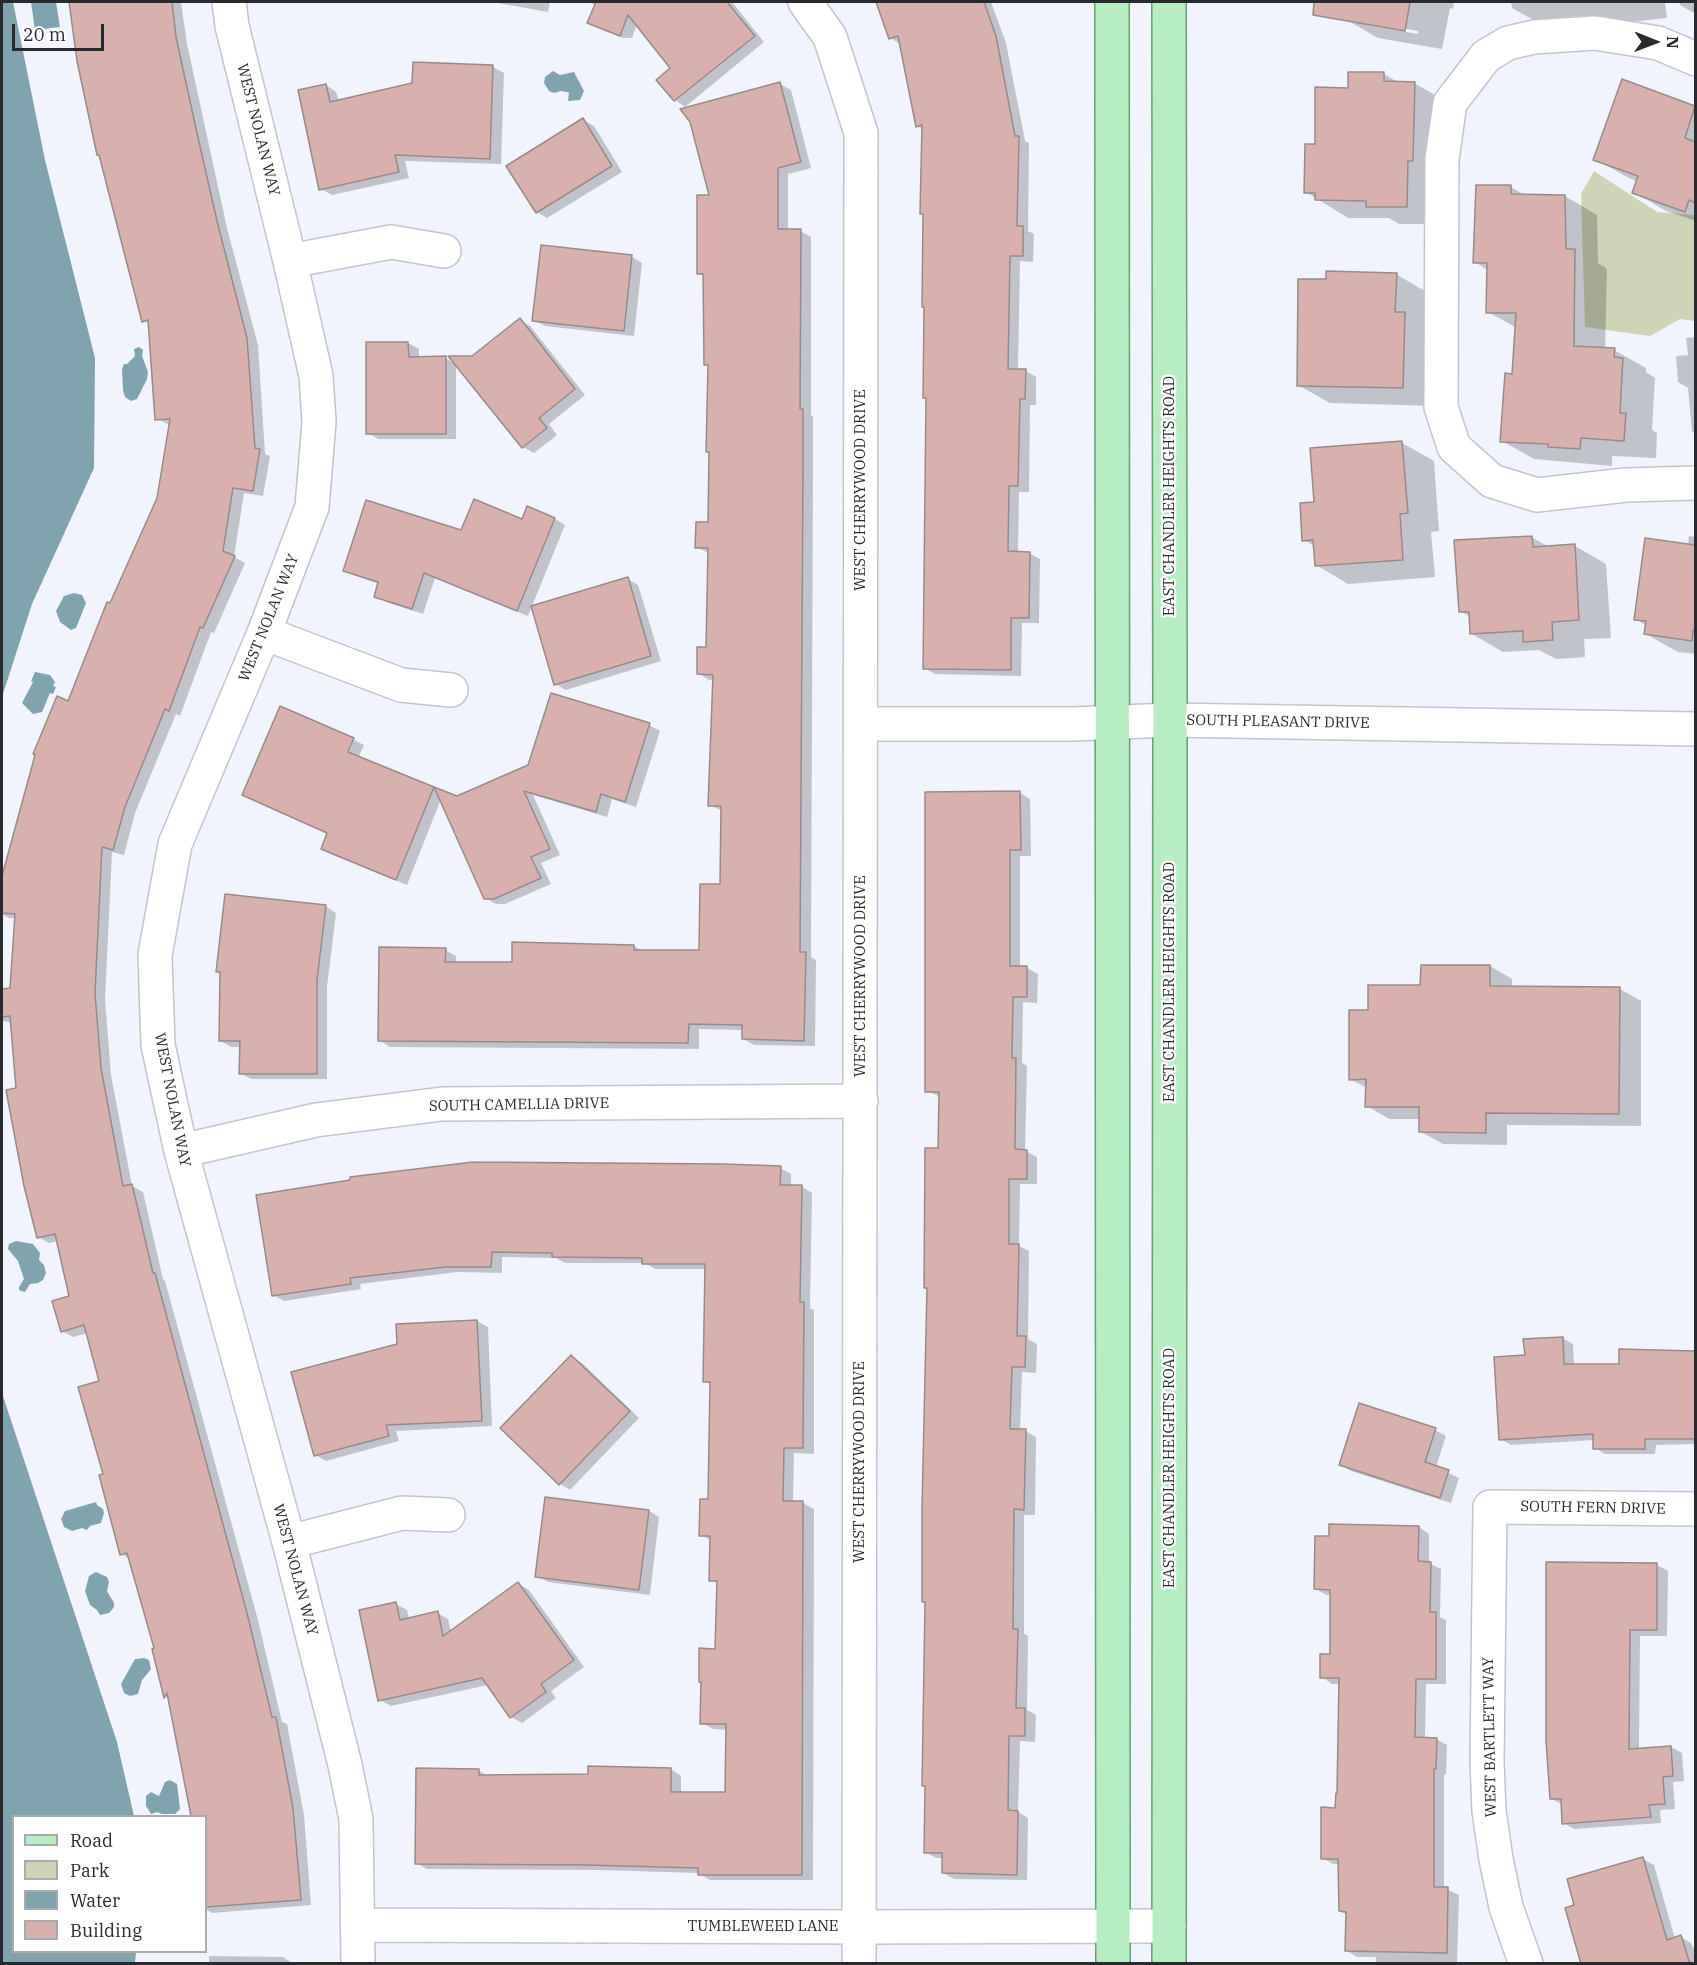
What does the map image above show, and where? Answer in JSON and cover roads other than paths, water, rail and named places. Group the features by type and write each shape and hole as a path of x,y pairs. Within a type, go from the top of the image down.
{"main road":[{"path":"1112,2 1113,1964"},
{"name":"EAST CHANDLER HEIGHTS ROAD","path":"1168,2 1169,1964"}],"street":[{"name":"WEST NOLAN WAY","path":"229,2 232,26 316,376 320,422 312,507 264,633 175,844 155,955 158,1045 181,1151 289,1542 345,1765 356,1819 358,1964"},
{"name":"WEST CHERRYWOOD DRIVE","path":"805,2 830,37 861,133 859,1964"},
{"path":"1695,58 1658,44 1595,33 1534,37 1508,43 1486,56 1450,103 1442,159 1441,395 1441,407 1454,447 1492,481 1537,495 1626,485 1695,483"},
{"path":"290,261 391,242 444,251"},
{"path":"264,633 401,685 451,690"},
{"name":"SOUTH PLEASANT DRIVE","path":"861,724 1112,723 1170,720 1695,729"},
{"name":"SOUTH CAMELLIA DRIVE","path":"181,1151 316,1120 442,1104 861,1101"},
{"name":"SOUTH FERN DRIVE","path":"1490,1507 1695,1509"},
{"name":"WEST BARTLETT WAY","path":"1490,1507 1487,1762 1489,1811 1506,1907 1526,1964"},
{"path":"289,1542 402,1513 448,1515"},
{"name":"TUMBLEWEED LANE","path":"358,1925 859,1928 1169,1926"}],"water":[{"path":"2,2 13,2 45,160 95,358 94,468 32,604 2,697"},
{"path":"31,2 56,2 60,27 35,30"},
{"path":"553,71 560,75 574,72 584,91 580,100 568,101 569,93 549,91 544,83 545,77"},
{"path":"139,347 143,350 142,356 148,372 147,379 137,399 131,401 125,397 123,390 122,369 124,364 135,356 134,349"},
{"path":"74,593 82,595 86,603 76,628 71,630 60,622 56,611 64,596"},
{"path":"35,672 50,675 55,682 53,686 56,687 53,694 50,693 42,712 33,714 22,703 33,682 31,681"},
{"path":"16,1241 33,1244 40,1253 39,1260 44,1265 46,1273 43,1280 30,1284 25,1292 19,1290 24,1279 18,1261 8,1249 9,1244"},
{"path":"2,1393 117,1742 134,1815 12,1815 12,1953 136,1953 135,1963 2,1963"},
{"path":"96,1502 104,1513 101,1523 90,1526 87,1530 82,1528 72,1531 64,1527 61,1519 65,1511"},
{"path":"96,1572 107,1577 109,1582 107,1591 114,1603 109,1613 100,1615 90,1605 85,1591 89,1576"},
{"path":"135,1659 149,1660 151,1669 142,1680 138,1694 130,1696 124,1693 121,1684"},
{"path":"170,1780 177,1784 180,1809 175,1814 157,1812 151,1814 146,1806 146,1796 151,1792 159,1796 165,1782"}]}
